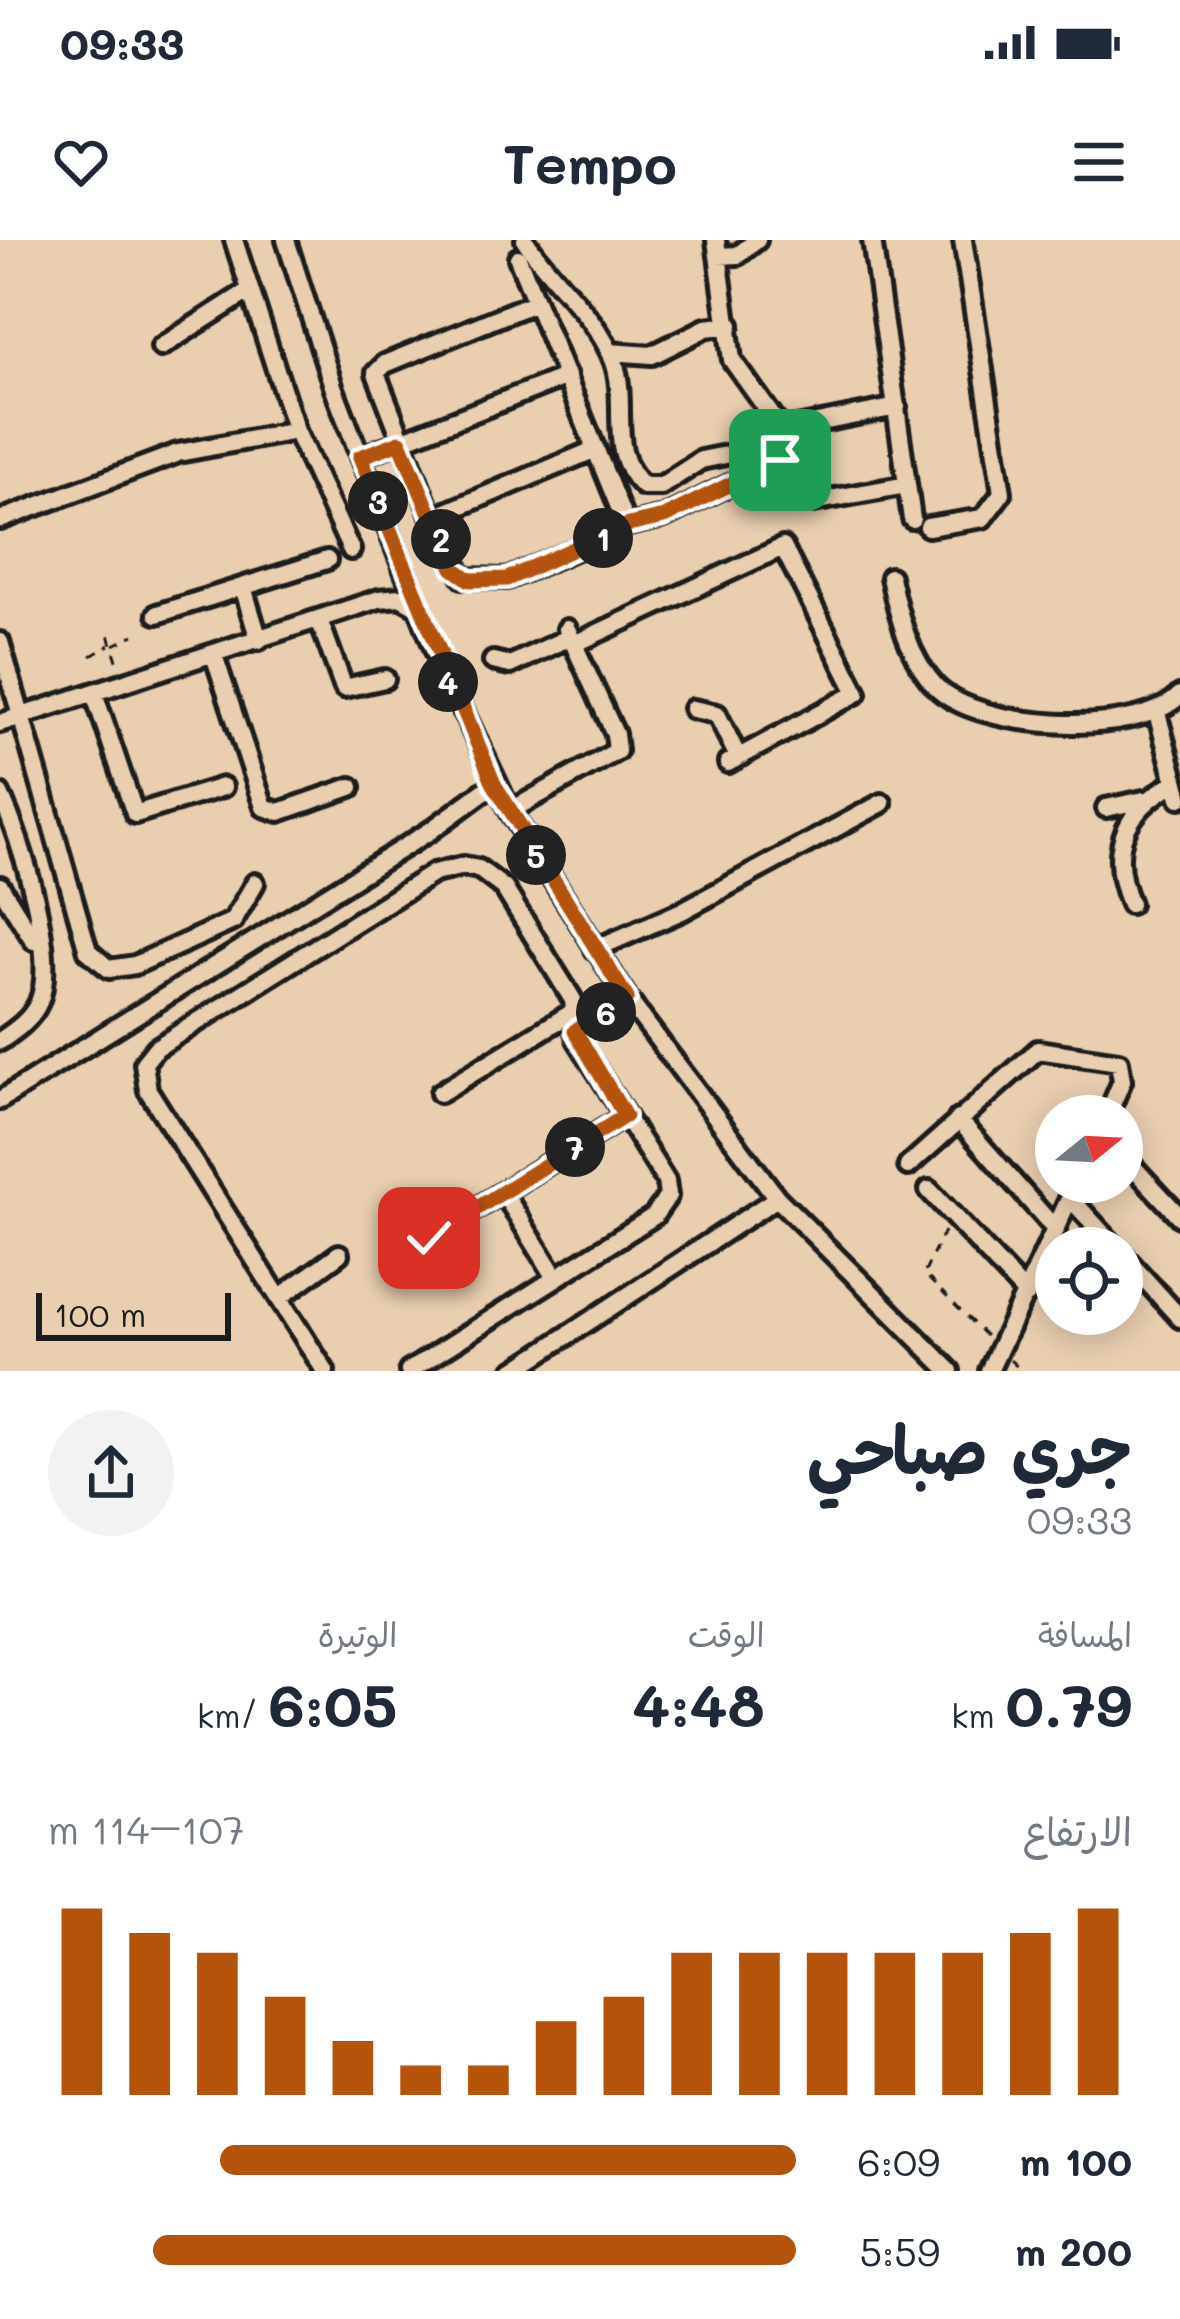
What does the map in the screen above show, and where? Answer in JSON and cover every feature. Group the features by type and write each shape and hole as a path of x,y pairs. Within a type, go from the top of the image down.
{"street":[{"path":"235,240 296,431 351,550"},
{"path":"286,240 360,457 494,784 627,998 777,1198 944,1369"},
{"path":"757,240 738,255 717,248 730,325 728,343 736,370 782,430"},
{"path":"872,240 907,484 920,523 983,518 1002,493 963,240"},
{"path":"522,249 610,352 620,387 621,451 643,486 661,486 700,460 746,451 782,430 897,407"},
{"path":"522,249 536,302 624,526"},
{"path":"161,347 250,290"},
{"path":"536,302 380,368 375,380 453,568 470,580 507,579 624,526 664,517 780,460 813,502 907,484"},
{"path":"610,352 652,355 706,328 730,325"},
{"path":"360,457 567,376"},
{"path":"0,520 178,453 296,431"},
{"path":"432,518 596,449"},
{"path":"494,661 510,665 783,547 856,693 733,760 719,717 696,716"},
{"path":"158,614 327,560"},
{"path":"379,598 394,582 401,562"},
{"path":"890,577 914,654 937,687 971,710 1010,721 1117,721 1157,712 1180,695"},
{"path":"242,587 260,640"},
{"path":"0,723 379,598 400,597 418,608"},
{"path":"319,620 344,688 385,679"},
{"path":"510,811 617,751 615,734 570,637"},
{"path":"0,641 88,952 96,962 122,970 220,929 243,910 256,884"},
{"path":"214,655 264,807 279,812 351,787"},
{"path":"94,692 135,814 224,788"},
{"path":"1106,808 1177,791 1157,712"},
{"path":"0,1100 430,831 494,784"},
{"path":"0,794 27,871 44,972 37,1007 0,1041"},
{"path":"1130,904 1119,878 1118,849 1127,822 1145,800"},
{"path":"595,949 682,911 883,803"},
{"path":"325,1371 144,1081 149,1054 448,867 479,869 504,888 576,1010 575,1031 666,1180 666,1204 410,1371"},
{"path":"0,886 41,952"},
{"path":"575,1031 627,998"},
{"path":"440,1093 576,1010"},
{"path":"908,1166 1024,1059 1047,1049 1119,1062 1122,1081 1116,1095"},
{"path":"429,1238 625,1116"},
{"path":"958,1119 1053,1227"},
{"path":"1143,1177 1180,1217"},
{"path":"929,1190 1028,1294"},
{"path":"503,1192 556,1278"},
{"path":"513,1371 777,1198"},
{"path":"279,1298 339,1255"},
{"path":"1143,1277 1180,1318"},
{"path":"989,1371 1035,1278"}],"path":[{"path":"110,635 124,683"},
{"path":"92,656 134,635"},
{"path":"952,1214 924,1274 1022,1371"}],"route":[{"path":"429,1238 625,1116 575,1031 627,998 494,784 436,653 360,457 400,442 453,568 470,580 507,579 624,526 664,517 780,460"}]}
